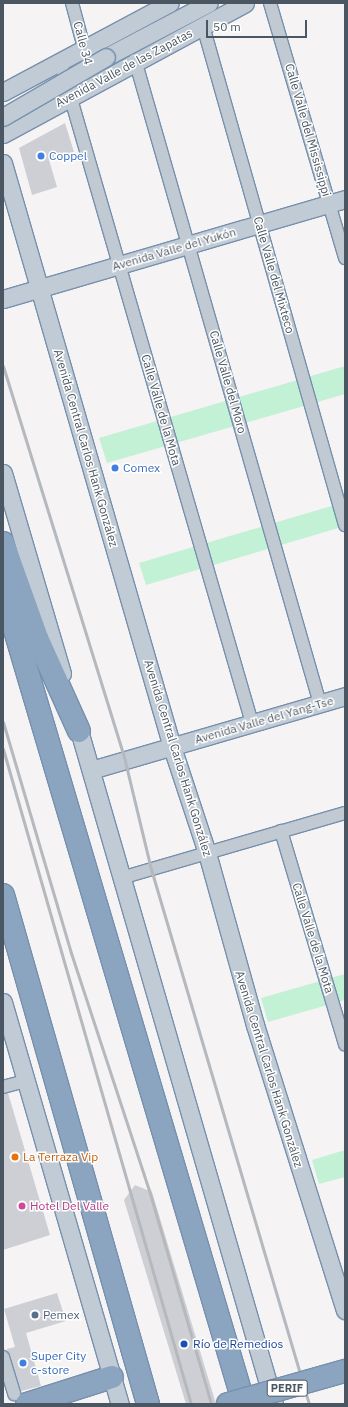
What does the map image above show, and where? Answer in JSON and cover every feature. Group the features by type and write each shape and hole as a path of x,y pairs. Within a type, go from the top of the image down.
{"highway":[{"path":"3,543 37,638 79,731"},
{"path":"3,590 244,1404"},
{"path":"3,895 148,1404"},
{"name":"PERIF","path":"228,1404 345,1371"},
{"path":"21,1399 112,1377"}],"main road":[{"path":"3,92 170,3"},
{"name":"Avenida Valle de las Zapatas","path":"3,117 106,57 209,3"},
{"name":"Avenida Valle de las Zapatas","path":"3,134 135,60 245,3"},
{"path":"40,72 52,106"},
{"name":"Avenida Central Carlos Hank González","path":"3,163 8,201 41,288 172,747 207,853 254,1025 345,1310"},
{"name":"Avenida Valle del Yukón","path":"3,299 337,202"},
{"path":"3,473 91,770 274,1404"},
{"name":"Avenida Valle del Yang-Tse","path":"91,770 345,696"},
{"path":"3,1002 99,1322 120,1404"}],"street":[{"name":"Calle 34","path":"72,3 94,83"},
{"name":"Calle Valle del Mississippi","path":"270,3 337,202 345,258"},
{"name":"Calle Valle del Mixteco","path":"203,26 345,525"},
{"name":"Calle Valle del Moro","path":"135,60 320,704"},
{"name":"Calle Valle de la Mota","path":"60,61 252,724"},
{"path":"121,878 345,813"},
{"name":"Calle Valle de la Mota","path":"281,832 345,1045"},
{"path":"3,1087 26,1081"},
{"path":"3,1357 21,1399"}],"green space":[{"path":"345,366 345,394 107,463 99,438"},
{"path":"345,502 345,526 146,585 139,563"},
{"path":"345,974 345,1000 268,1022 261,998"},
{"path":"345,1150 345,1177 319,1184 312,1160"}],"building":[{"name":"Coppel","path":"65,123 74,152 49,160 57,187 32,195 19,148"},
{"name":"Hotel Del Valle","path":"8,1093 50,1235 3,1250 3,1094"},
{"name":"Río de Remedios","path":"135,1185 152,1192 216,1404 186,1404 124,1200"},
{"name":"Pemex","path":"57,1293 66,1321 26,1333 41,1386 21,1391 7,1349 15,1347 4,1309"}],"railway":[{"path":"3,366 125,761 151,869 309,1404"},
{"path":"3,722 71,953 149,1190 211,1404"},
{"path":"3,749 191,1404"}],"place":[{"name":"Coppel","path":"41,156"},
{"name":"Comex","path":"115,468"},
{"name":"La Terraza Vip","path":"15,1157"},
{"name":"Hotel Del Valle","path":"22,1206"},
{"name":"Pemex","path":"35,1315"},
{"name":"Río de Remedios","path":"184,1344"},
{"name":"Super City c-store","path":"23,1363"}]}
